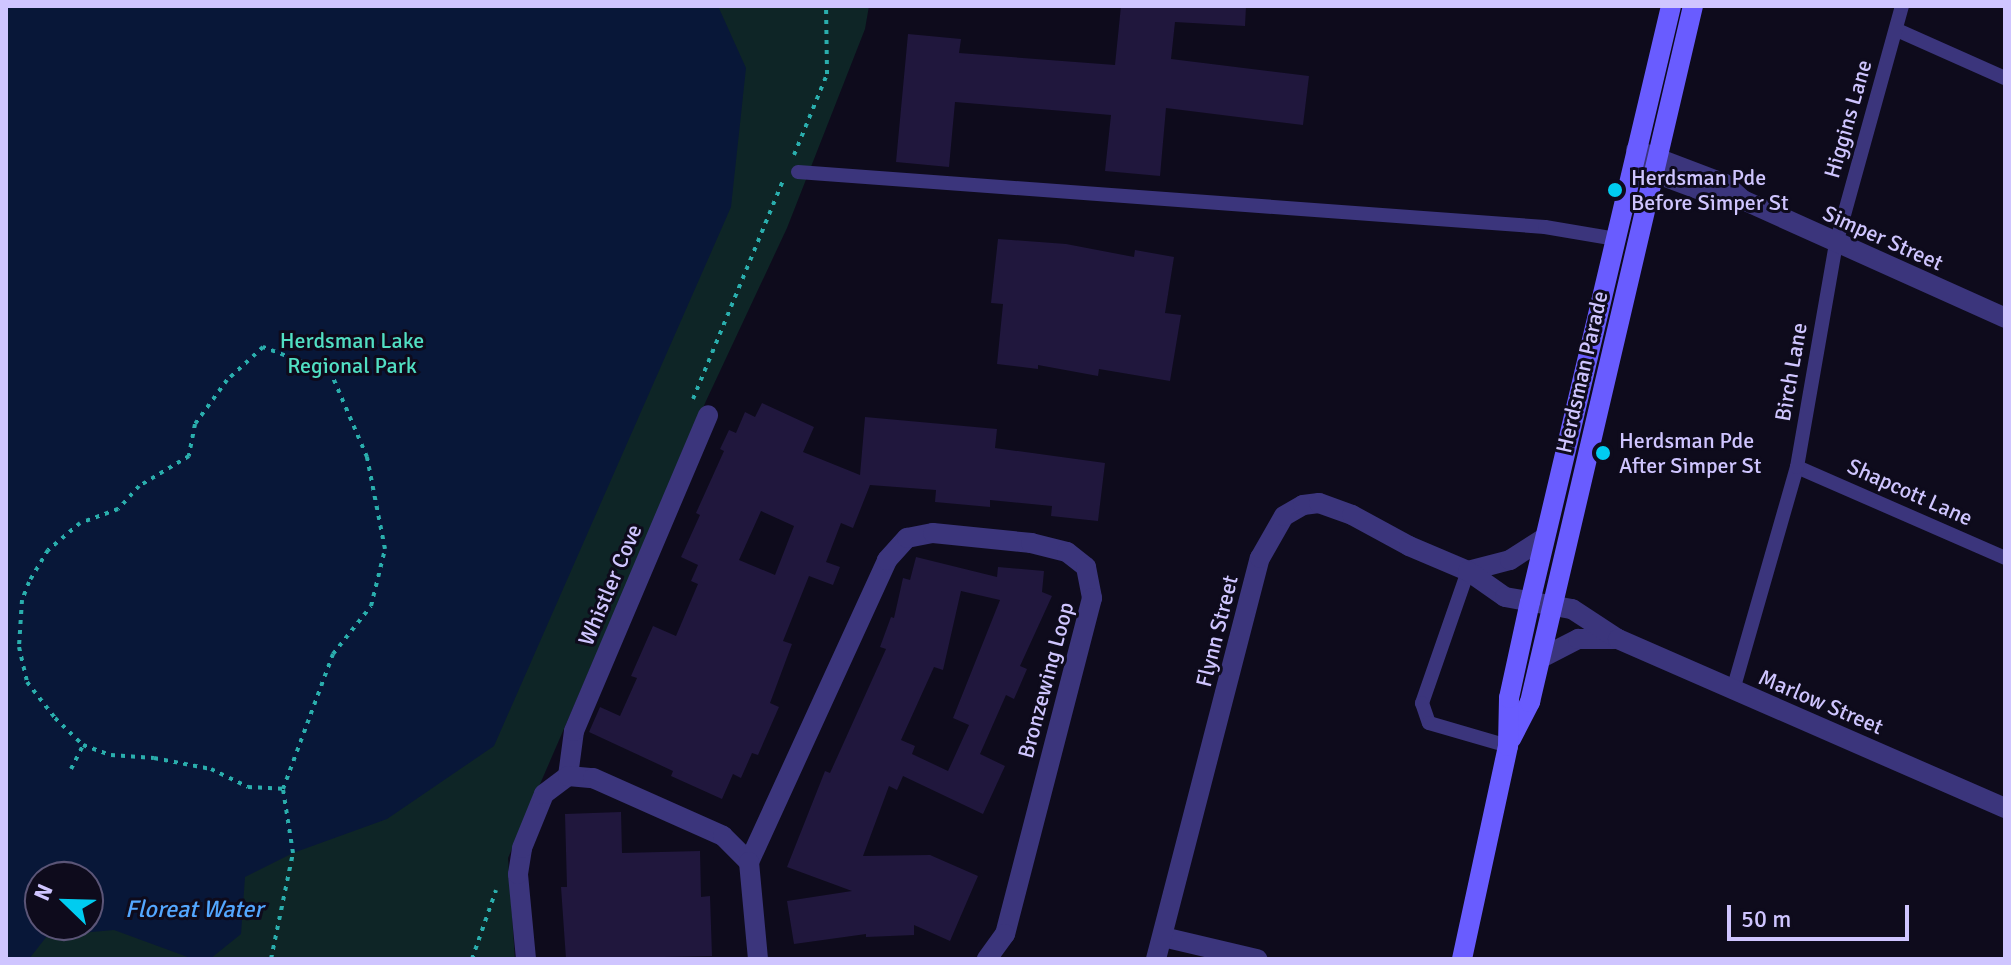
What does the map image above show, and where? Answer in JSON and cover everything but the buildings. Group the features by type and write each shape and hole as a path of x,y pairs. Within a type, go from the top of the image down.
{"main road":[{"name":"Herdsman Parade","path":"1462,959 1508,746 1509,698 1544,538 1671,6"},
{"name":"Herdsman Parade","path":"1508,746 1530,702 1541,658 1693,6"}],"street":[{"name":"Simper Street","path":"1634,157 1725,184 1743,200 2005,318"},
{"name":"Whistler Cove","path":"568,776 574,731 708,415"},
{"name":"Flynn Street","path":"1156,959 1260,558 1284,516 1303,505 1319,503 1352,515 1409,546 1468,571 1505,597 1552,607"},
{"name":"Bronzewing Loop","path":"749,862 887,560 907,538 933,533 1031,543 1067,552 1086,567 1092,598 1005,934 987,959"},
{"path":"1468,571 1510,560 1544,538"},
{"name":"Marlow Street","path":"1552,607 1572,609 1618,639 2005,808"},
{"name":"Marlow Street","path":"1541,658 1578,639 1618,639"},
{"path":"526,959 518,874 522,848 544,794 568,776 593,778 723,836 749,862 758,959"},
{"path":"1163,937 1257,959"}],"lane":[{"name":"Higgins Lane","path":"1836,244 1902,6"},
{"path":"1897,30 2005,78"},
{"path":"798,172 1545,227 1616,239"},
{"name":"Birch Lane","path":"1733,690 1797,467 1836,244"},
{"name":"Shapcott Lane","path":"1797,467 2005,558"},
{"path":"1468,571 1422,703 1429,723 1508,746"}],"path":[{"path":"271,959 293,853 283,789 333,654 371,606 385,549 367,457 331,373 263,347 227,380 195,424 189,456 139,486 118,509 80,523 48,550 22,600 19,647 27,682 55,718 83,745 111,755 154,758 211,769 248,787 283,789"},
{"path":"71,769 83,745"}],"green space":[{"name":"Herdsman Lake Regional Park","path":"6,6 869,6 865,29 787,228 706,401 508,858 515,959 6,959"}],"water":[{"name":"Herdsman Lake Regional Park","path":"6,6 718,6 746,68 731,207 494,746 387,819 293,853 245,877 241,934 210,959 193,959 114,930 104,931 104,861 24,861 24,941 43,941 29,959 6,959"}],"place":[{"name":"Herdsman Pde Before Simper St","path":"1615,190"},
{"name":"Herdsman Pde After Simper St","path":"1603,453"}],"water label":[{"name":"Floreat Water","path":"194,910"}]}
